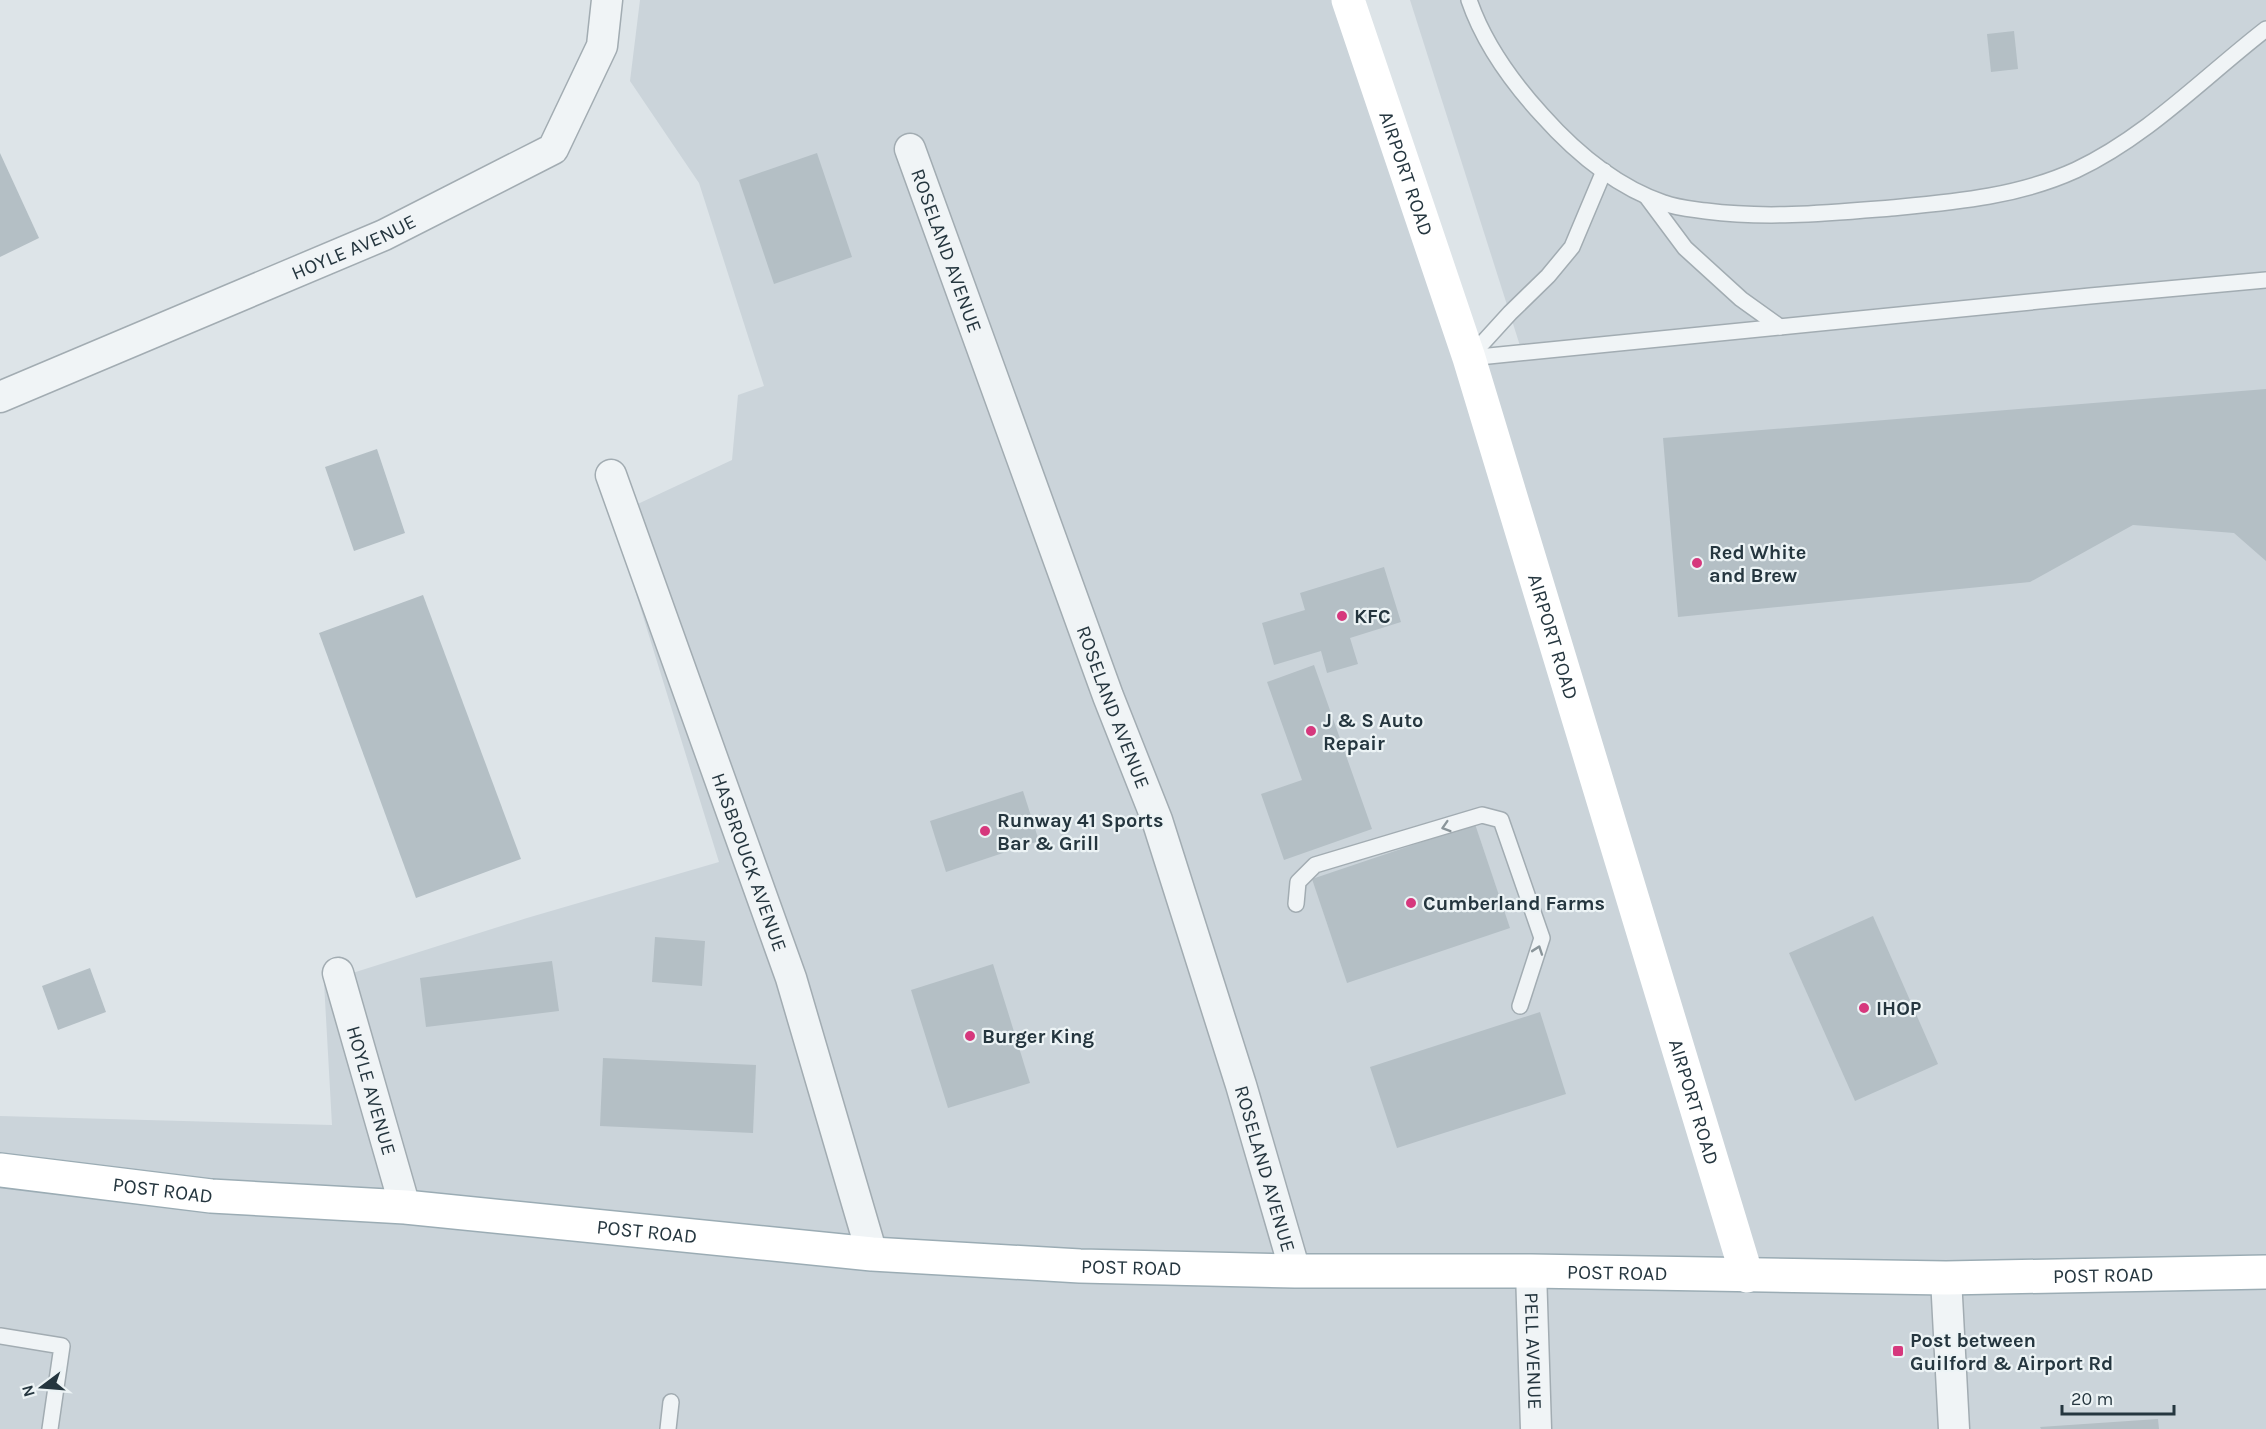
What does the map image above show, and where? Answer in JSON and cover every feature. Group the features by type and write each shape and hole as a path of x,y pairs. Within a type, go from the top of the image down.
{"main road":[{"name":"AIRPORT ROAD","path":"1348,0 1469,358 1747,1276"},
{"name":"POST ROAD","path":"0,1170 211,1196 405,1207 872,1254 1069,1265 1295,1271 1531,1270 1747,1276 1946,1278 2266,1272"}],"street":[{"name":"HOYLE AVENUE","path":"0,397 384,234 553,149 602,46 607,0"},
{"name":"ROSELAND AVENUE","path":"910,149 1108,696 1158,820 1241,1085 1295,1271"},
{"name":"HASBROUCK AVENUE","path":"612,475 791,978 872,1254"},
{"name":"HOYLE AVENUE","path":"338,973 405,1207"},
{"name":"PELL AVENUE","path":"1531,1270 1536,1429"},
{"path":"1946,1278 1954,1429"}],"lane":[{"path":"1469,0 1478,25 1514,84 1550,123 1604,171 1624,184 1664,203 1688,209 1755,216 1941,204 2008,193 2074,171 2096,160 2153,122 2266,29"},
{"path":"1469,358 1548,276 1572,247 1604,171"},
{"path":"1645,194 1685,248 1741,299 1780,327"},
{"path":"1469,358 2266,280"},
{"path":"1296,904 1298,882 1315,865 1482,815 1501,820 1542,938 1520,1006"},
{"path":"0,1336 62,1346 50,1429"},
{"path":"668,1429 671,1402"}],"shaded area":[{"path":"640,0 1348,0 1468,357 1522,352 1410,0 2266,0 2266,1429 0,1429 0,1116 332,1125 324,982 527,918 719,862 612,516 732,460 738,395 764,386 699,183 630,81"}],"building":[{"path":"2014,31 2018,69 1991,72 1987,34"},
{"path":"0,153 39,238 0,257"},
{"path":"817,153 852,257 774,284 739,180"},
{"path":"2266,389 2266,561 2234,533 2133,525 2030,582 1678,617 1663,438"},
{"path":"377,449 405,533 354,551 325,467"},
{"name":"KFC","path":"1384,567 1401,622 1350,638 1358,664 1327,673 1321,651 1274,665 1262,623 1305,610 1300,593"},
{"path":"423,595 521,859 416,898 319,633"},
{"name":"J & S Auto Repair","path":"1314,665 1372,829 1284,860 1261,794 1302,780 1267,682"},
{"name":"Runway 41 Sports Bar & Grill","path":"1023,791 1039,841 946,872 930,821"},
{"name":"Cumberland Farms","path":"1475,824 1510,928 1347,983 1312,879"},
{"name":"IHOP","path":"1873,916 1938,1064 1855,1101 1789,953"},
{"path":"655,937 705,941 702,986 652,982"},
{"path":"552,961 559,1011 426,1027 420,978"},
{"name":"Burger King","path":"993,964 1030,1083 948,1108 911,990"},
{"path":"90,968 106,1012 58,1030 42,986"},
{"path":"1540,1012 1566,1094 1397,1148 1370,1067"},
{"path":"603,1058 756,1065 753,1133 600,1126"},
{"path":"2158,1419 2159,1429 2041,1429 2040,1427"}],"place":[{"name":"Red White and Brew","path":"1697,563"},
{"name":"KFC","path":"1342,616"},
{"name":"J & S Auto Repair","path":"1311,731"},
{"name":"Runway 41 Sports Bar & Grill","path":"985,831"},
{"name":"Cumberland Farms","path":"1411,903"},
{"name":"IHOP","path":"1864,1008"},
{"name":"Burger King","path":"970,1036"},
{"name":"Post between Guilford & Airport Rd","path":"1898,1351"}]}
